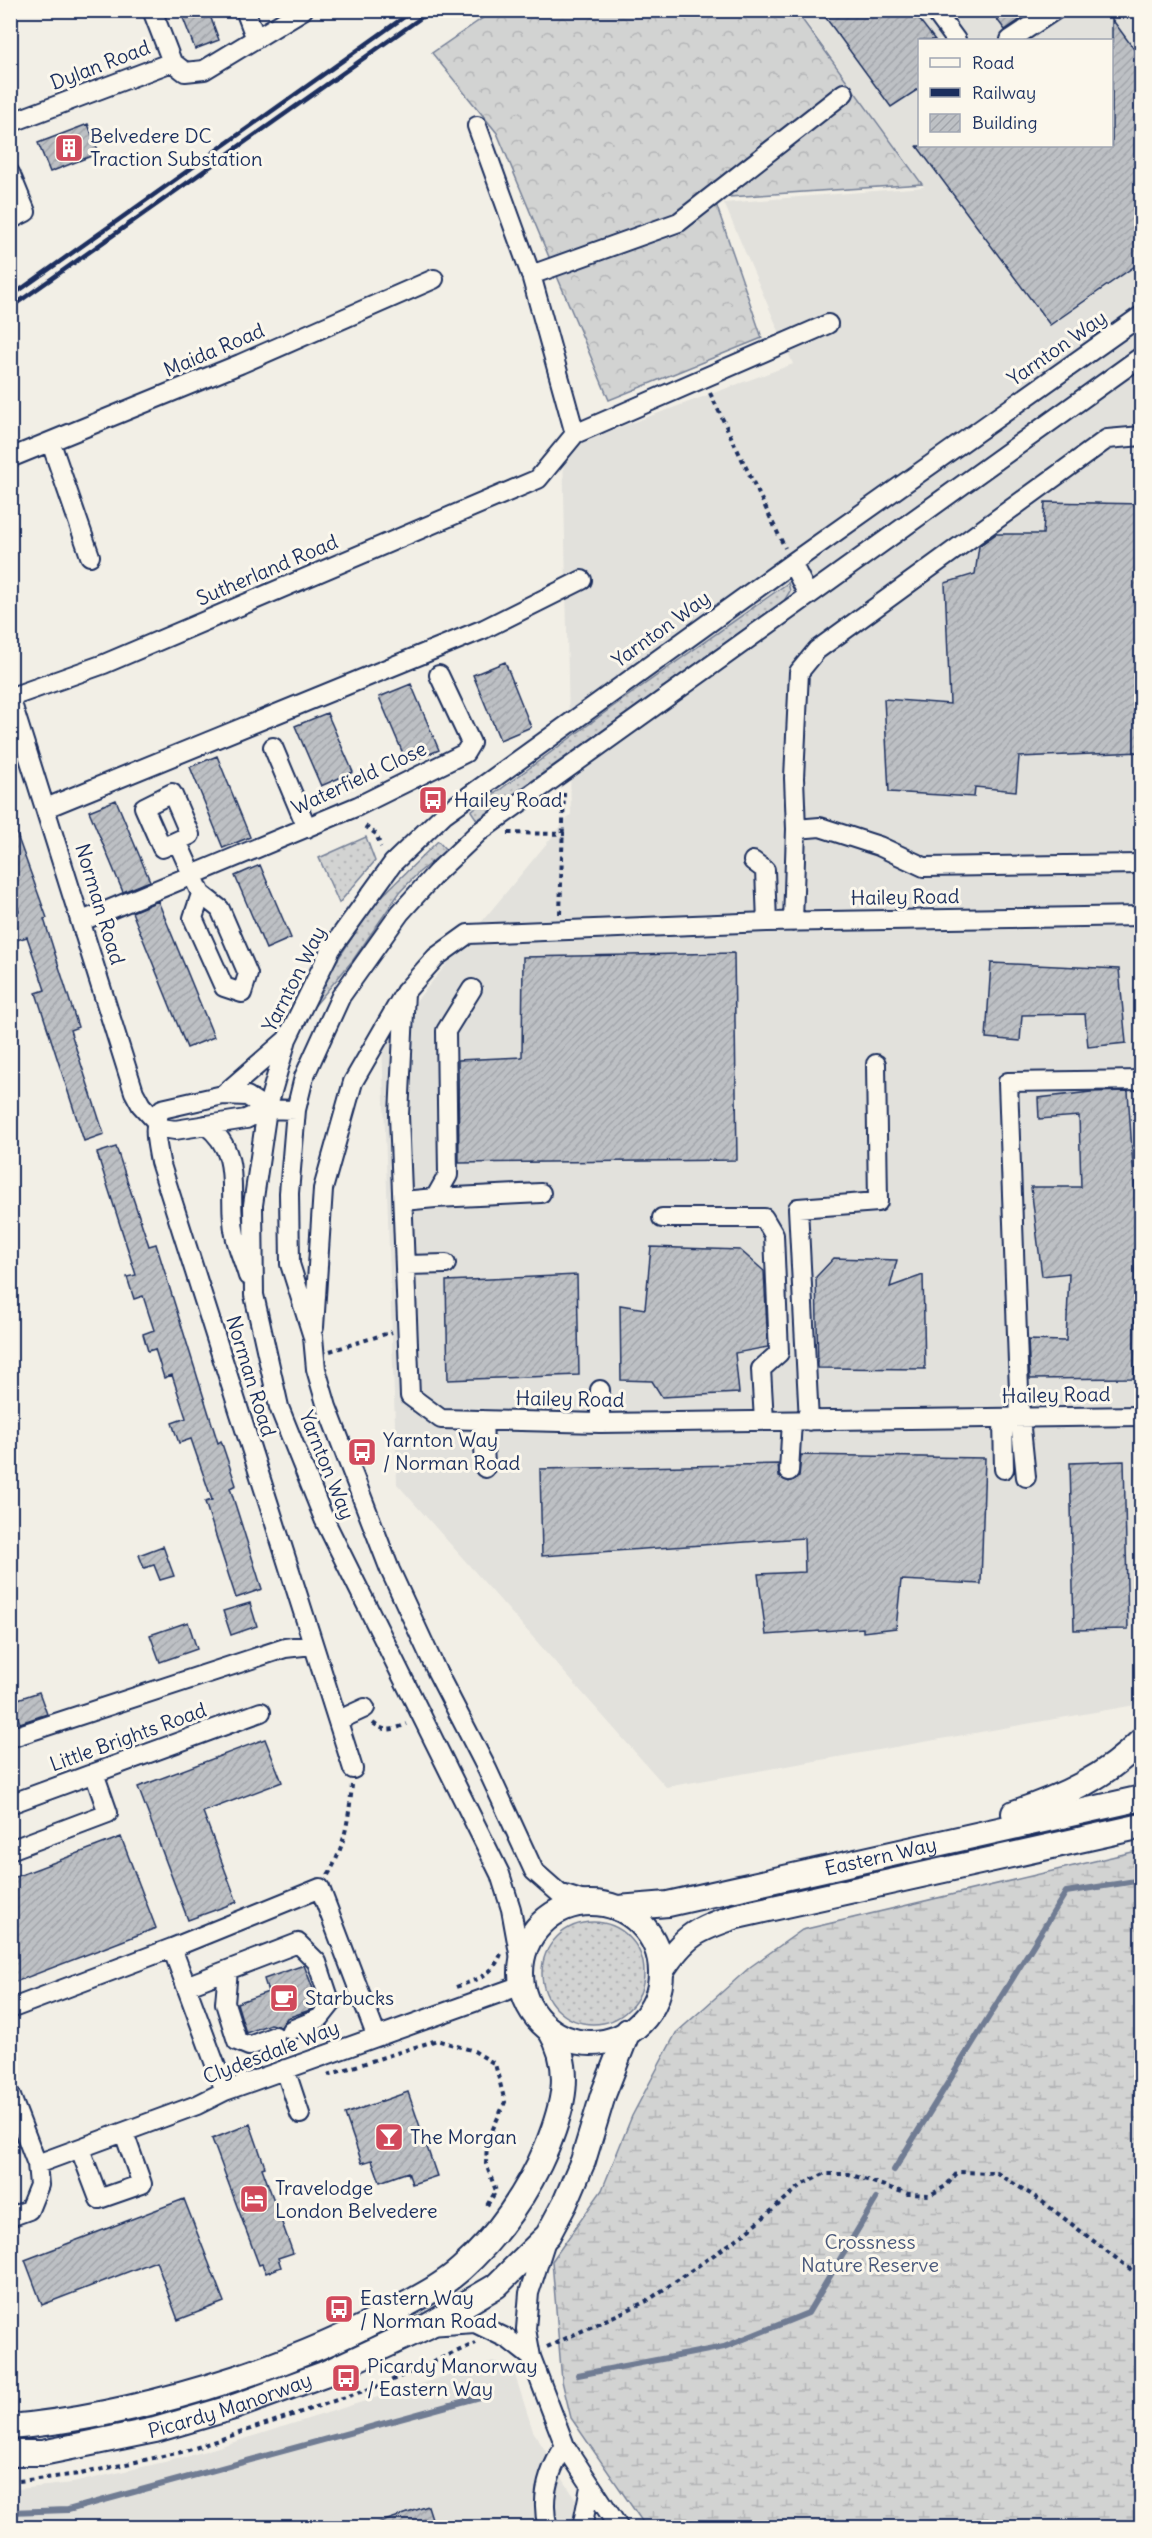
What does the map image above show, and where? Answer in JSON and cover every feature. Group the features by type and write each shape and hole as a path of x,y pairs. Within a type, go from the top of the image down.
{"main road":[{"path":"846,1866 1042,1803 1100,1775 1124,1758 1142,1740"},
{"name":"Eastern Way","path":"618,1908 668,1904 1142,1798"},
{"name":"Eastern Way","path":"662,1970 678,1946 693,1933 737,1916 1142,1826"},
{"path":"587,1902 618,1908 634,1917 646,1929 655,1945 662,1970 659,1990 652,2007 642,2020 628,2031 606,2040 590,2043 567,2039 550,2030 529,2005 522,1974 528,1941 543,1921 564,1908 587,1902"},
{"name":"Picardy Manorway","path":"10,2427 51,2423 131,2406 243,2376 354,2333 448,2279 478,2252 509,2214 536,2173 552,2135 565,2096 565,2066 559,2044 550,2030"},
{"name":"Picardy Manorway","path":"10,2453 42,2453 155,2430 237,2406 324,2374 428,2326 496,2286 548,2235 583,2161 603,2095 628,2031"}],"street":[{"name":"Dylan Road","path":"152,10 172,62 185,72 204,70 303,10"},
{"path":"245,10 256,39"},
{"path":"934,10 955,39"},
{"path":"1012,39 1055,10"},
{"name":"Dylan Road","path":"10,123 172,62"},
{"path":"531,275 680,222 844,93"},
{"path":"477,126 531,275 575,434 828,324"},
{"path":"10,173 26,212 10,220"},
{"name":"Maida Road","path":"10,458 51,443 434,279"},
{"name":"Yarnton Way","path":"522,1974 511,1909 495,1864 352,1580 279,1407 254,1295 253,1205 267,1109 287,1039 331,949 393,863 423,833 494,777 792,562 1142,315"},
{"name":"Yarnton Way","path":"587,1902 559,1893 546,1884 525,1854 505,1807 437,1672 390,1570 327,1407 316,1369 313,1337 290,1264 289,1193 296,1110 304,1077 341,996 400,913 436,873 479,832 1142,356"},
{"name":"Sutherland Road","path":"10,697 104,664 538,479 575,434"},
{"path":"793,922 796,829 794,778 799,672 818,650 1107,439 1142,436"},
{"path":"51,443 90,556"},
{"path":"792,562 808,595"},
{"path":"46,808 484,629 582,580"},
{"name":"Waterfield Close","path":"82,921 358,806 465,753 471,743 439,675"},
{"name":"Norman Road","path":"10,697 134,1092 147,1113 155,1118 162,1128 175,1130 246,1119 267,1109 296,1110"},
{"path":"273,747 307,828"},
{"path":"796,829 820,827 879,846 924,867 1142,864"},
{"path":"177,841 201,894 220,909 248,974 242,993 224,987 193,918 201,894"},
{"path":"753,861 765,870 767,922"},
{"name":"Hailey Road","path":"313,1337 323,1189 353,1082 405,992 436,957 468,934 767,922 1142,916"},
{"path":"435,1198 448,1175 446,1031 472,989"},
{"name":"Hailey Road","path":"405,992 399,1115 411,1396 441,1419 600,1423 1142,1416"},
{"name":"Norman Road","path":"223,1095 287,1039"},
{"path":"789,1471 800,1421 798,1209 878,1202 876,1064"},
{"path":"1005,1469 1011,1419 1008,1082 1142,1080"},
{"name":"Norman Road","path":"267,1109 247,1096 223,1095 162,1109 155,1118 160,1162 353,1769"},
{"path":"206,1125 219,1135 231,1164 234,1234 254,1295"},
{"path":"403,1201 541,1193"},
{"path":"662,1218 764,1218 774,1236 779,1353 761,1369 764,1421"},
{"path":"406,1265 446,1264"},
{"path":"600,1390 600,1423"},
{"path":"1011,1419 1026,1477"},
{"path":"483,1420 485,1468"},
{"path":"10,1738 285,1648 314,1652"},
{"path":"339,1720 362,1709"},
{"name":"Little Brights Road","path":"10,1804 261,1712"},
{"path":"10,1850 108,1813 94,1773"},
{"path":"10,2009 172,1948 320,1888 376,2035"},
{"path":"186,1986 298,1943 317,1962 332,2004 320,2019 249,2046 237,2041 225,2003 228,1970"},
{"path":"172,1948 225,2091"},
{"name":"Clydesdale Way","path":"37,2164 80,2150 225,2091 376,2035 522,1974"},
{"path":"285,2069 300,2114"},
{"path":"10,2094 37,2164 39,2185 29,2210 10,2217"},
{"path":"80,2150 99,2199 142,2184 124,2133"},
{"path":"548,2235 528,2299 526,2329 565,2446 619,2528"},
{"path":"428,2326 475,2323 508,2339 537,2365"},
{"path":"548,2528 543,2506 552,2465 565,2446"},
{"path":"582,2528 590,2487"}],"path":[{"path":"703,378 792,562"},
{"path":"559,930 565,834 564,788"},
{"path":"365,826 376,834 383,845 376,852"},
{"path":"503,833 565,834"},
{"path":"328,1359 328,1352 387,1333 408,1331"},
{"path":"362,1709 382,1730 391,1731 410,1723 406,1718"},
{"path":"320,1888 341,1851 349,1817 353,1769"},
{"path":"445,1991 487,1975 496,1965 504,1945"},
{"path":"337,2074 437,2040 474,2051 495,2064 505,2102 487,2142 486,2164 496,2192 480,2216"},
{"path":"537,2365 647,2301 744,2234 803,2184 824,2174 849,2174 908,2194 930,2195 946,2186 958,2172 997,2174 1040,2200 1142,2278"}],"shaded area":[{"path":"798,11 1141,11 1141,1704 666,1787 397,1484 382,1042 571,814 563,448 793,364 724,203 924,187"},
{"path":"493,2361 513,2369 533,2431 593,2527 11,2527 10,2490 73,2483 186,2457"}],"green space":[{"path":"493,11 796,11 922,184 714,198 762,338 609,400 497,133 432,53"},
{"path":"788,583 790,591 784,601 477,820 471,811 611,708"},
{"path":"366,837 375,861 339,903 319,858"},
{"path":"438,841 446,850 417,874 400,892 353,960 311,1010 333,967 373,905"},
{"name":"Crossness Nature Reserve","path":"1141,1850 1141,2527 646,2527 571,2418 562,2381 552,2261 602,2190 632,2116 676,2033 750,1967 802,1930"},
{"path":"593,1922 612,1926 629,1937 640,1954 644,1973 640,1992 629,2009 612,2020 593,2024 574,2020 557,2009 546,1992 542,1973 546,1954 557,1937 574,1926"}],"building":[{"path":"180,10 208,10 219,40 195,49"},
{"path":"820,10 912,10 934,39 918,39 918,89 891,107"},
{"path":"990,10 1034,10 1005,30"},
{"path":"1112,19 1142,60 1142,237 1135,241 1142,250 1142,261 1050,325 917,146 1113,147"},
{"name":"Belvedere DC Traction Substation","path":"88,124 99,153 50,172 38,143"},
{"path":"1045,502 1142,504 1142,752 1019,757 1016,791 975,787 974,797 889,792 884,699 950,704 945,583 975,574 979,546 996,534 1043,534"},
{"path":"505,662 531,727 500,740 473,675"},
{"path":"411,684 439,750 407,763 379,697"},
{"path":"327,713 353,772 321,786 295,726"},
{"path":"217,756 250,837 223,848 190,767"},
{"path":"116,800 150,881 123,892 89,811"},
{"path":"10,824 13,824 47,918 44,919 78,1027 70,1030 104,1134 84,1141 36,993 45,990 27,937 10,942 10,914 19,911 10,884"},
{"path":"260,865 291,938 266,949 235,876"},
{"path":"158,901 214,1037 187,1048 132,912"},
{"path":"734,953 737,1160 459,1163 458,1060 522,1057 523,957"},
{"path":"991,963 1119,969 1126,1043 1088,1047 1085,1014 1022,1015 1020,1041 986,1038"},
{"path":"1128,1091 1136,1211 1134,1378 1030,1379 1028,1340 1066,1341 1069,1273 1042,1276 1031,1187 1081,1187 1079,1116 1039,1119 1038,1098 1091,1092"},
{"path":"116,1147 149,1246 156,1244 218,1443 221,1441 236,1485 230,1488 262,1589 236,1598 205,1502 212,1500 191,1439 179,1443 172,1423 186,1418 172,1375 164,1378 155,1349 148,1351 143,1334 154,1330 143,1296 134,1299 127,1277 136,1275 97,1153"},
{"path":"651,1247 740,1250 764,1271 768,1347 735,1353 739,1393 662,1397 652,1381 621,1380 620,1305 645,1309"},
{"path":"834,1258 897,1260 890,1287 923,1275 925,1369 818,1368 816,1277"},
{"path":"577,1275 579,1375 448,1380 446,1281"},
{"path":"801,1455 985,1458 981,1584 901,1580 896,1628 863,1632 863,1628 766,1635 758,1574 805,1572 804,1538 542,1556 540,1469 778,1464 779,1477 789,1482 799,1477"},
{"path":"1124,1461 1128,1629 1074,1630 1070,1463"},
{"path":"163,1546 174,1576 160,1580 154,1565 144,1568 139,1555"},
{"path":"250,1603 257,1626 231,1635 223,1611"},
{"path":"188,1622 197,1649 160,1662 150,1635"},
{"path":"39,1692 47,1714 20,1723 12,1701"},
{"path":"265,1739 282,1782 203,1812 237,1902 188,1920 138,1787"},
{"path":"121,1837 156,1928 10,1984 10,1879"},
{"name":"Starbucks","path":"304,1965 318,2002 313,2009 287,2018 281,2027 270,2024 246,2033 237,2003 268,1992 264,1979"},
{"name":"The Morgan","path":"408,2092 437,2176 412,2184 408,2172 380,2182 372,2160 362,2163 345,2114"},
{"name":"Travelodge London Belvedere","path":"250,2124 265,2167 262,2168 293,2253 278,2258 281,2267 266,2273 262,2264 259,2265 212,2139"},
{"path":"184,2199 224,2302 178,2320 156,2261 42,2305 25,2260"},
{"path":"428,2506 435,2528 374,2528 373,2525"}],"waterway":[{"path":"894,2170 1066,1892 1142,1880"},
{"path":"578,2375 724,2347 808,2313 876,2199"},
{"path":"10,2512 68,2510 491,2394"}],"railway":[{"path":"10,297 414,10"},
{"path":"10,308 432,10"}],"place":[{"name":"Belvedere DC Traction Substation","path":"69,148"},
{"name":"Hailey Road","path":"433,800"},
{"name":"Yarnton Way / Norman Road","path":"362,1452"},
{"name":"Starbucks","path":"284,1998"},
{"name":"The Morgan","path":"389,2137"},
{"name":"Travelodge London Belvedere","path":"254,2199"},
{"name":"Eastern Way / Norman Road","path":"339,2309"},
{"name":"Picardy Manorway / Eastern Way","path":"346,2378"}]}
